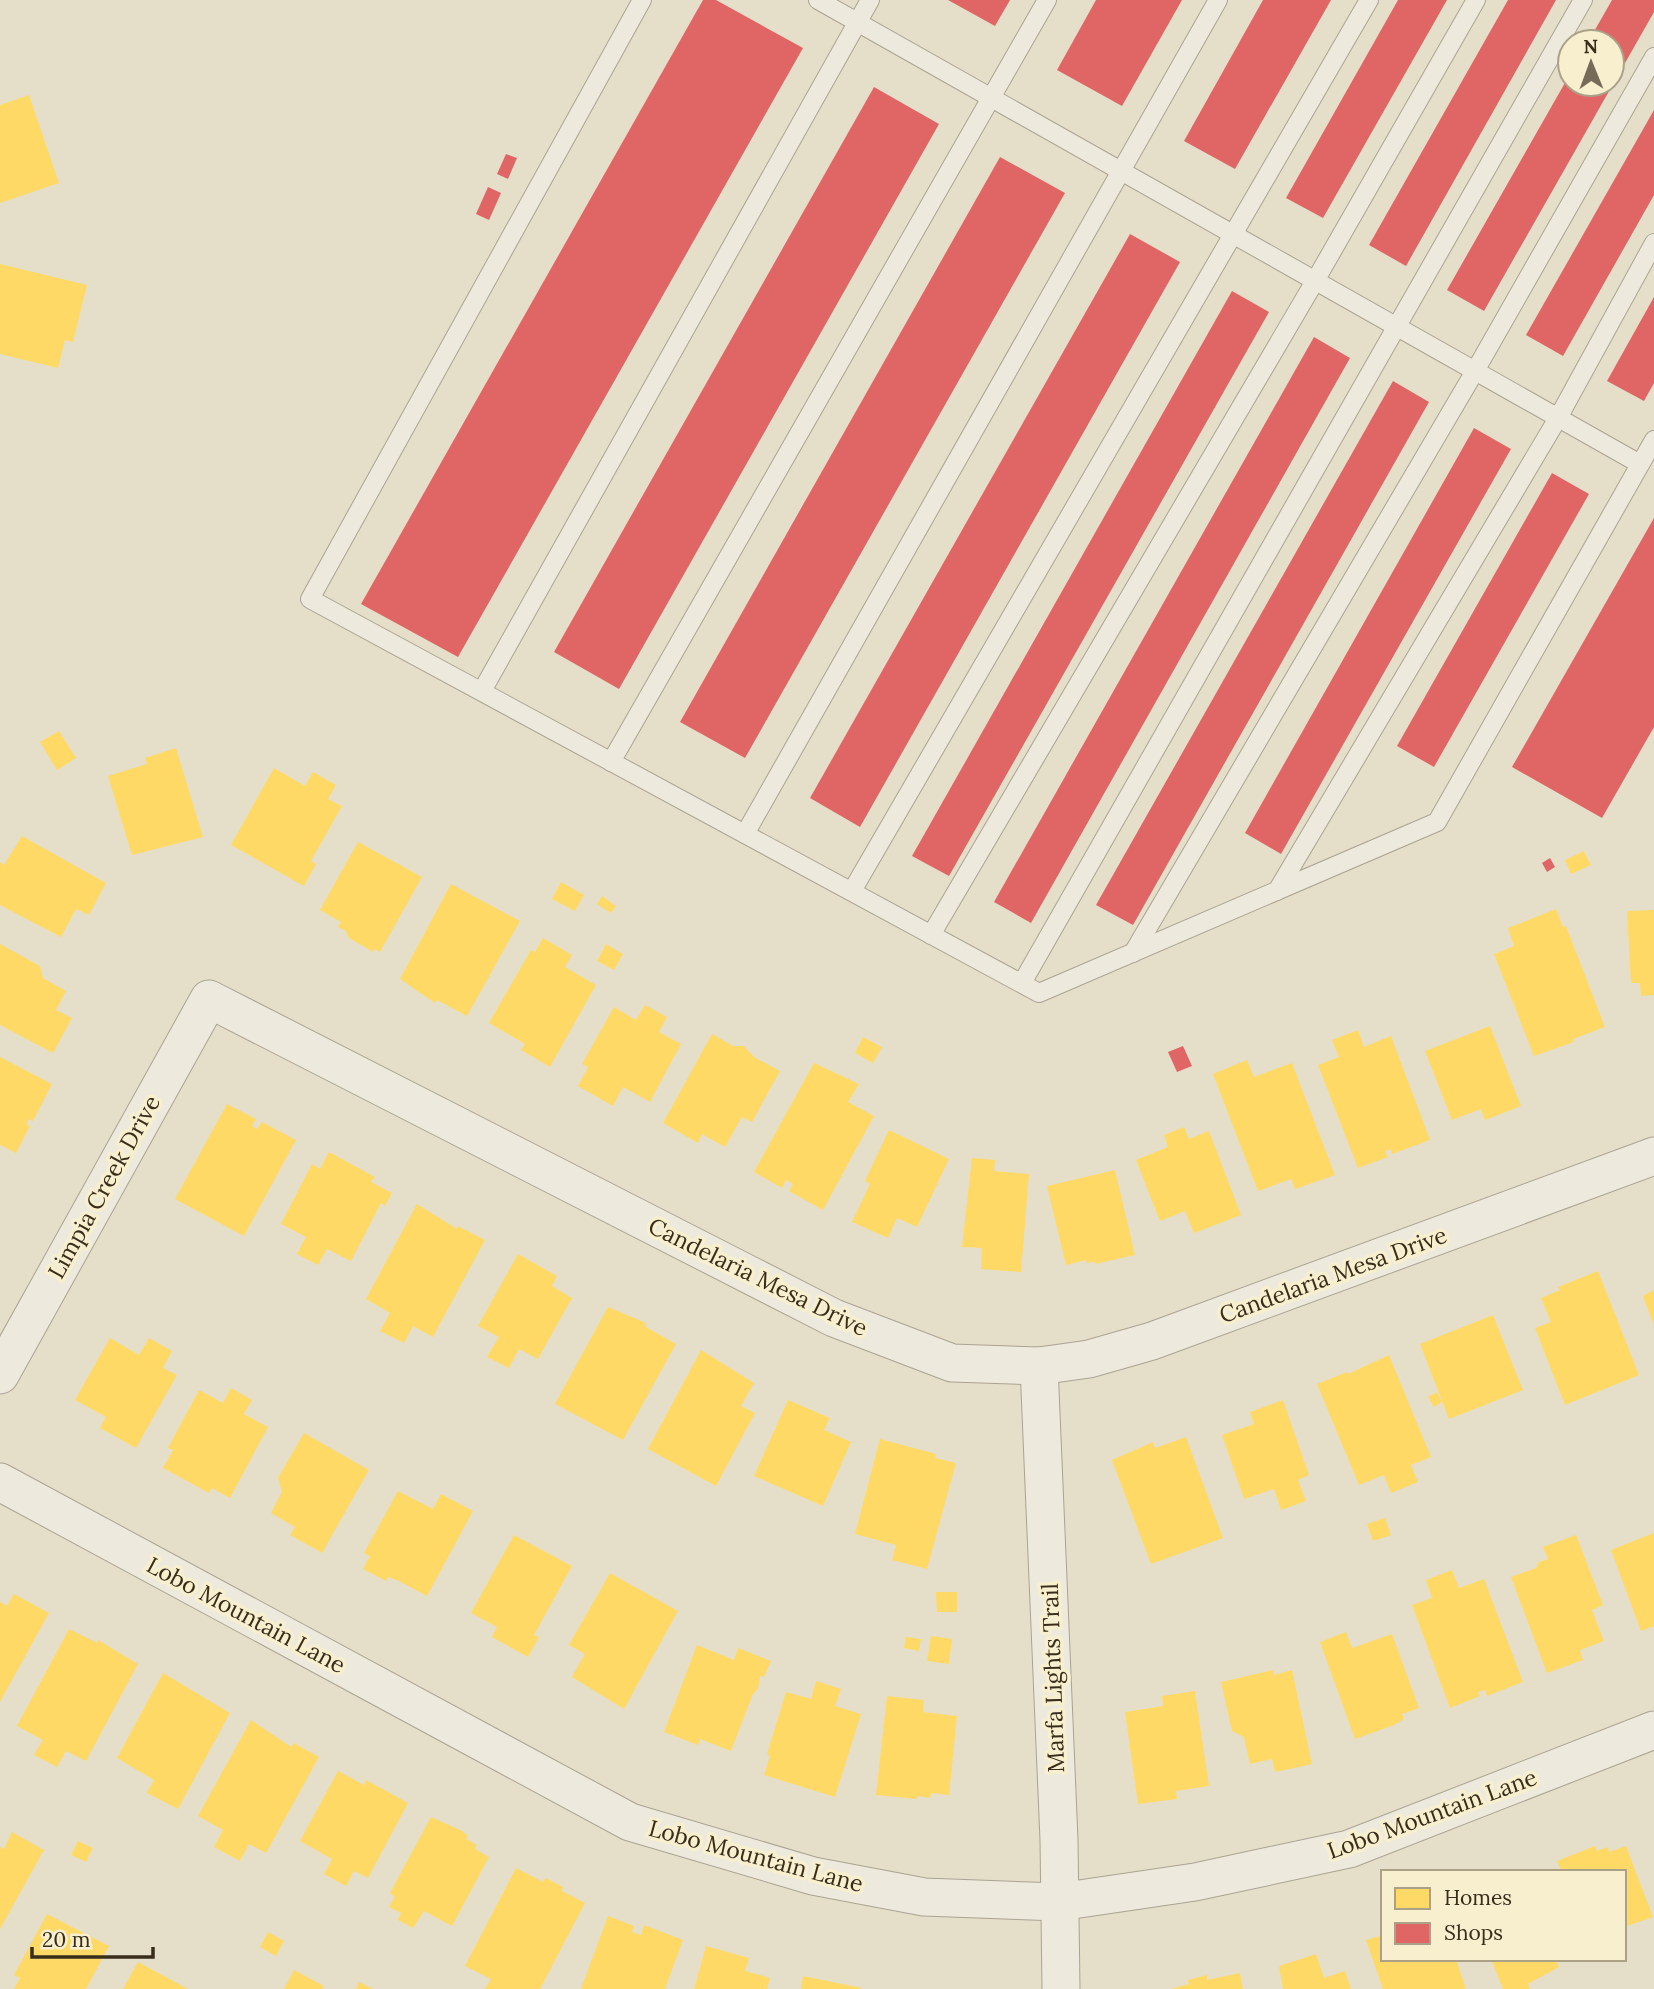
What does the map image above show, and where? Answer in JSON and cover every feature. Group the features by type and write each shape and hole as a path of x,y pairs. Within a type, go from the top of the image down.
{"street":[{"name":"Candelaria Mesa Drive","path":"209,999 834,1318 952,1363 1039,1366 1089,1359 1206,1323 1654,1156"},
{"name":"Limpia Creek Drive","path":"0,1375 209,999"},
{"name":"Marfa Lights Trail","path":"1039,1366 1045,1472 1061,1989"},
{"name":"Lobo Mountain Lane","path":"0,1482 630,1822 813,1876 924,1897 1059,1902 1195,1882 1349,1849 1654,1730"}],"lane":[{"path":"642,0 310,598 1040,993 1437,822 1654,440"},
{"path":"818,0 1640,464"},
{"path":"482,691 870,0"},
{"path":"611,762 1047,0"},
{"path":"745,834 1119,170 1218,0"},
{"path":"852,891 1368,0"},
{"path":"931,935 1315,281 1476,0"},
{"path":"1022,983 1583,0"},
{"path":"1133,953 1475,371 1654,57"},
{"path":"1278,891 1558,418 1654,243"}],"building: Homes":[{"path":"29,95 59,183 0,203 0,105"},
{"path":"0,264 87,285 73,342 65,340 58,368 0,354"},
{"path":"59,731 76,758 57,770 40,742"},
{"path":"176,748 203,837 132,855 108,776 147,764 145,758"},
{"path":"274,768 305,786 313,772 336,785 328,799 342,806 311,861 316,864 304,886 231,845"},
{"path":"22,836 106,883 89,915 76,909 61,937 0,905 0,862 4,865"},
{"path":"358,842 422,877 380,952 374,949 373,952 349,938 346,931 338,927 341,922 320,910"},
{"path":"1584,851 1591,865 1571,874 1565,860"},
{"path":"561,882 584,895 575,911 552,899"},
{"path":"451,884 520,921 467,1016 437,1000 435,1003 400,979"},
{"path":"602,896 616,906 611,913 597,904"},
{"path":"1556,909 1563,927 1566,926 1605,1027 1573,1039 1574,1042 1534,1056 1494,954 1514,946 1508,928"},
{"path":"1654,910 1654,995 1641,996 1640,983 1631,983 1627,911"},
{"path":"543,938 572,955 565,967 596,985 550,1067 521,1050 525,1044 489,1023 531,950 535,952"},
{"path":"0,944 40,966 43,978 66,991 56,1010 72,1018 53,1053 0,1025"},
{"path":"606,944 623,954 614,970 597,961"},
{"path":"645,1005 667,1017 659,1032 681,1044 650,1102 623,1087 613,1106 578,1086 588,1067 582,1064 614,1007 636,1020"},
{"path":"1490,1026 1521,1106 1485,1120 1481,1109 1452,1120 1425,1051"},
{"path":"1358,1030 1364,1047 1391,1036 1430,1140 1392,1154 1390,1149 1385,1151 1388,1157 1358,1168 1318,1065 1339,1057 1332,1040"},
{"path":"712,1034 733,1046 744,1046 754,1057 780,1071 752,1122 742,1117 725,1147 702,1134 698,1143 663,1123"},
{"path":"863,1037 882,1047 873,1063 855,1053"},
{"path":"0,1057 52,1084 33,1121 29,1119 26,1124 30,1126 16,1153 0,1145"},
{"path":"1247,1060 1254,1077 1292,1063 1335,1175 1295,1189 1291,1179 1258,1191 1213,1074"},
{"path":"814,1063 859,1084 848,1102 874,1116 823,1210 789,1191 793,1184 786,1180 782,1188 754,1172"},
{"path":"227,1104 256,1119 252,1126 257,1129 262,1122 296,1140 244,1236 175,1199"},
{"path":"1184,1127 1189,1139 1209,1131 1241,1215 1194,1233 1185,1211 1160,1221 1136,1160 1168,1147 1164,1135"},
{"path":"889,1130 949,1159 917,1227 897,1218 888,1238 852,1222 870,1184 865,1181"},
{"path":"329,1152 375,1177 371,1182 392,1193 385,1206 381,1203 351,1261 327,1249 318,1265 297,1254 306,1237 281,1224 312,1164 320,1169"},
{"path":"972,1158 995,1160 994,1171 1029,1174 1021,1272 981,1269 982,1248 962,1247"},
{"path":"1115,1170 1135,1255 1095,1264 1087,1263 1086,1260 1066,1265 1047,1186"},
{"path":"417,1204 457,1229 458,1226 485,1240 433,1337 413,1326 404,1343 380,1331 390,1313 366,1299"},
{"path":"518,1254 557,1276 552,1286 572,1298 538,1359 519,1349 509,1368 487,1357 499,1337 478,1326"},
{"path":"1598,1271 1639,1375 1565,1405 1535,1328 1551,1322 1541,1298 1560,1290 1558,1287"},
{"path":"1654,1290 1654,1325 1643,1296"},
{"path":"608,1307 646,1323 646,1327 676,1344 623,1440 555,1404"},
{"path":"1493,1315 1523,1390 1449,1419 1420,1344"},
{"path":"110,1338 139,1355 149,1338 172,1351 163,1368 177,1375 136,1448 100,1428 106,1417 75,1400"},
{"path":"701,1350 754,1383 741,1406 755,1413 716,1486 648,1449"},
{"path":"1389,1355 1431,1457 1411,1465 1418,1482 1391,1493 1384,1475 1359,1485 1317,1384 1347,1372 1348,1374"},
{"path":"231,1388 252,1400 244,1414 268,1427 230,1498 212,1488 209,1493 163,1468 173,1450 168,1448 199,1390 223,1403"},
{"path":"1437,1392 1442,1402 1434,1407 1428,1397"},
{"path":"788,1400 830,1418 824,1430 851,1442 823,1506 754,1476"},
{"path":"1283,1400 1309,1475 1298,1480 1306,1501 1281,1510 1274,1489 1244,1499 1222,1435 1254,1424 1250,1412"},
{"path":"304,1433 369,1470 322,1553 290,1535 295,1527 271,1513 282,1492 278,1478"},
{"path":"1186,1437 1223,1538 1151,1564 1112,1460 1153,1442 1155,1448"},
{"path":"880,1439 936,1454 935,1458 956,1463 927,1569 892,1560 896,1545 855,1534"},
{"path":"398,1491 433,1509 441,1494 473,1511 427,1596 397,1580 388,1577 386,1581 363,1569 370,1556 364,1553"},
{"path":"1385,1518 1391,1535 1373,1541 1367,1524"},
{"path":"1654,1533 1654,1626 1641,1631 1611,1550"},
{"path":"514,1535 572,1566 534,1635 539,1637 528,1657 492,1637 497,1627 471,1613"},
{"path":"1576,1535 1603,1605 1592,1610 1604,1641 1580,1650 1583,1660 1547,1673 1511,1577 1536,1568 1539,1562 1548,1559 1543,1547"},
{"path":"1452,1570 1459,1588 1484,1579 1523,1682 1487,1696 1485,1690 1478,1692 1480,1696 1450,1708 1412,1605 1432,1598 1426,1580"},
{"path":"610,1573 678,1611 624,1709 572,1677 585,1654 569,1645"},
{"path":"936,1592 957,1592 957,1612 937,1612"},
{"path":"14,1594 49,1613 0,1702 0,1602 7,1606"},
{"path":"69,1629 97,1643 98,1640 138,1664 86,1761 66,1751 57,1767 34,1755 43,1740 17,1726"},
{"path":"1346,1632 1352,1648 1392,1634 1419,1708 1402,1714 1404,1719 1394,1725 1355,1739 1320,1642"},
{"path":"931,1636 952,1639 949,1664 927,1661"},
{"path":"906,1637 921,1639 919,1651 904,1648"},
{"path":"697,1645 734,1660 738,1648 771,1661 764,1677 760,1676 758,1689 753,1694 731,1751 700,1739 698,1745 664,1732"},
{"path":"1273,1670 1274,1675 1292,1670 1312,1764 1275,1772 1272,1759 1250,1764 1244,1737 1232,1731 1221,1682"},
{"path":"163,1673 230,1713 178,1809 147,1793 154,1780 117,1758"},
{"path":"816,1681 841,1689 835,1706 861,1714 835,1797 764,1775 770,1756 767,1754 786,1692 811,1699"},
{"path":"1195,1691 1209,1786 1176,1791 1177,1799 1138,1804 1125,1712 1163,1706 1162,1696"},
{"path":"887,1696 924,1700 923,1712 957,1716 949,1795 931,1793 930,1798 918,1796 916,1799 876,1795"},
{"path":"251,1720 291,1747 294,1743 319,1757 266,1853 249,1844 240,1861 214,1847 223,1830 198,1816"},
{"path":"338,1771 364,1785 366,1780 408,1803 368,1878 354,1871 346,1886 324,1874 332,1859 300,1841"},
{"path":"431,1817 462,1831 468,1836 466,1839 477,1845 475,1849 489,1857 452,1926 424,1911 413,1928 398,1920 401,1913 389,1907 395,1897 390,1893"},
{"path":"12,1832 44,1850 0,1929 0,1847 4,1849"},
{"path":"78,1841 93,1848 86,1862 71,1855"},
{"path":"1595,1846 1597,1851 1608,1847 1609,1852 1626,1846 1653,1917 1626,1926 1626,1870 1561,1870 1557,1861"},
{"path":"516,1868 543,1882 546,1878 563,1887 562,1891 585,1903 540,1989 485,1989 491,1979 465,1966"},
{"path":"47,1914 109,1946 86,1989 14,1989 20,1978 14,1975"},
{"path":"608,1916 634,1926 632,1932 641,1935 644,1925 683,1940 665,1989 581,1989"},
{"path":"268,1932 284,1941 276,1956 260,1947"},
{"path":"1381,1936 1381,1961 1457,1961 1466,1989 1383,1989 1366,1940"},
{"path":"706,1946 749,1958 745,1971 770,1978 767,1989 694,1989"},
{"path":"1316,1954 1324,1978 1345,1971 1351,1989 1283,1989 1279,1966"},
{"path":"1492,1961 1557,1961 1559,1967 1528,1984 1530,1989 1503,1989"},
{"path":"138,1962 188,1989 123,1989"},
{"path":"294,1970 324,1986 322,1989 284,1989"},
{"path":"1240,1973 1243,1989 1171,1989 1189,1984 1188,1980 1207,1975 1207,1980"},
{"path":"803,1976 862,1988 862,1989 801,1989"},
{"path":"359,1982 373,1989 356,1989"}],"building: Shops":[{"path":"703,0 716,0 803,48 458,657 361,604"},
{"path":"948,0 1010,0 995,26"},
{"path":"1096,0 1182,0 1122,106 1057,70"},
{"path":"1263,0 1331,0 1235,169 1184,141"},
{"path":"1398,0 1447,0 1323,218 1286,198"},
{"path":"1508,0 1556,0 1406,266 1369,245"},
{"path":"1612,0 1654,0 1654,12 1626,61 1626,28 1596,28"},
{"path":"874,87 939,124 619,689 554,652"},
{"path":"1556,98 1605,98 1484,311 1447,290"},
{"path":"1654,110 1654,195 1563,356 1526,335"},
{"path":"506,154 517,158 508,179 497,174"},
{"path":"1000,157 1065,193 745,758 680,722"},
{"path":"488,187 501,193 489,220 476,214"},
{"path":"1130,234 1180,262 860,827 810,798"},
{"path":"1232,291 1269,312 949,876 912,856"},
{"path":"1654,297 1654,383 1644,401 1607,381"},
{"path":"1314,337 1350,358 1031,923 994,902"},
{"path":"1393,381 1429,402 1133,925 1096,905"},
{"path":"1474,428 1511,449 1281,854 1245,833"},
{"path":"1552,473 1589,494 1434,767 1397,746"},
{"path":"1654,518 1654,727 1602,818 1512,767"},
{"path":"1550,858 1555,867 1547,872 1542,863"},
{"path":"1183,1046 1192,1066 1177,1072 1168,1052"}]}
